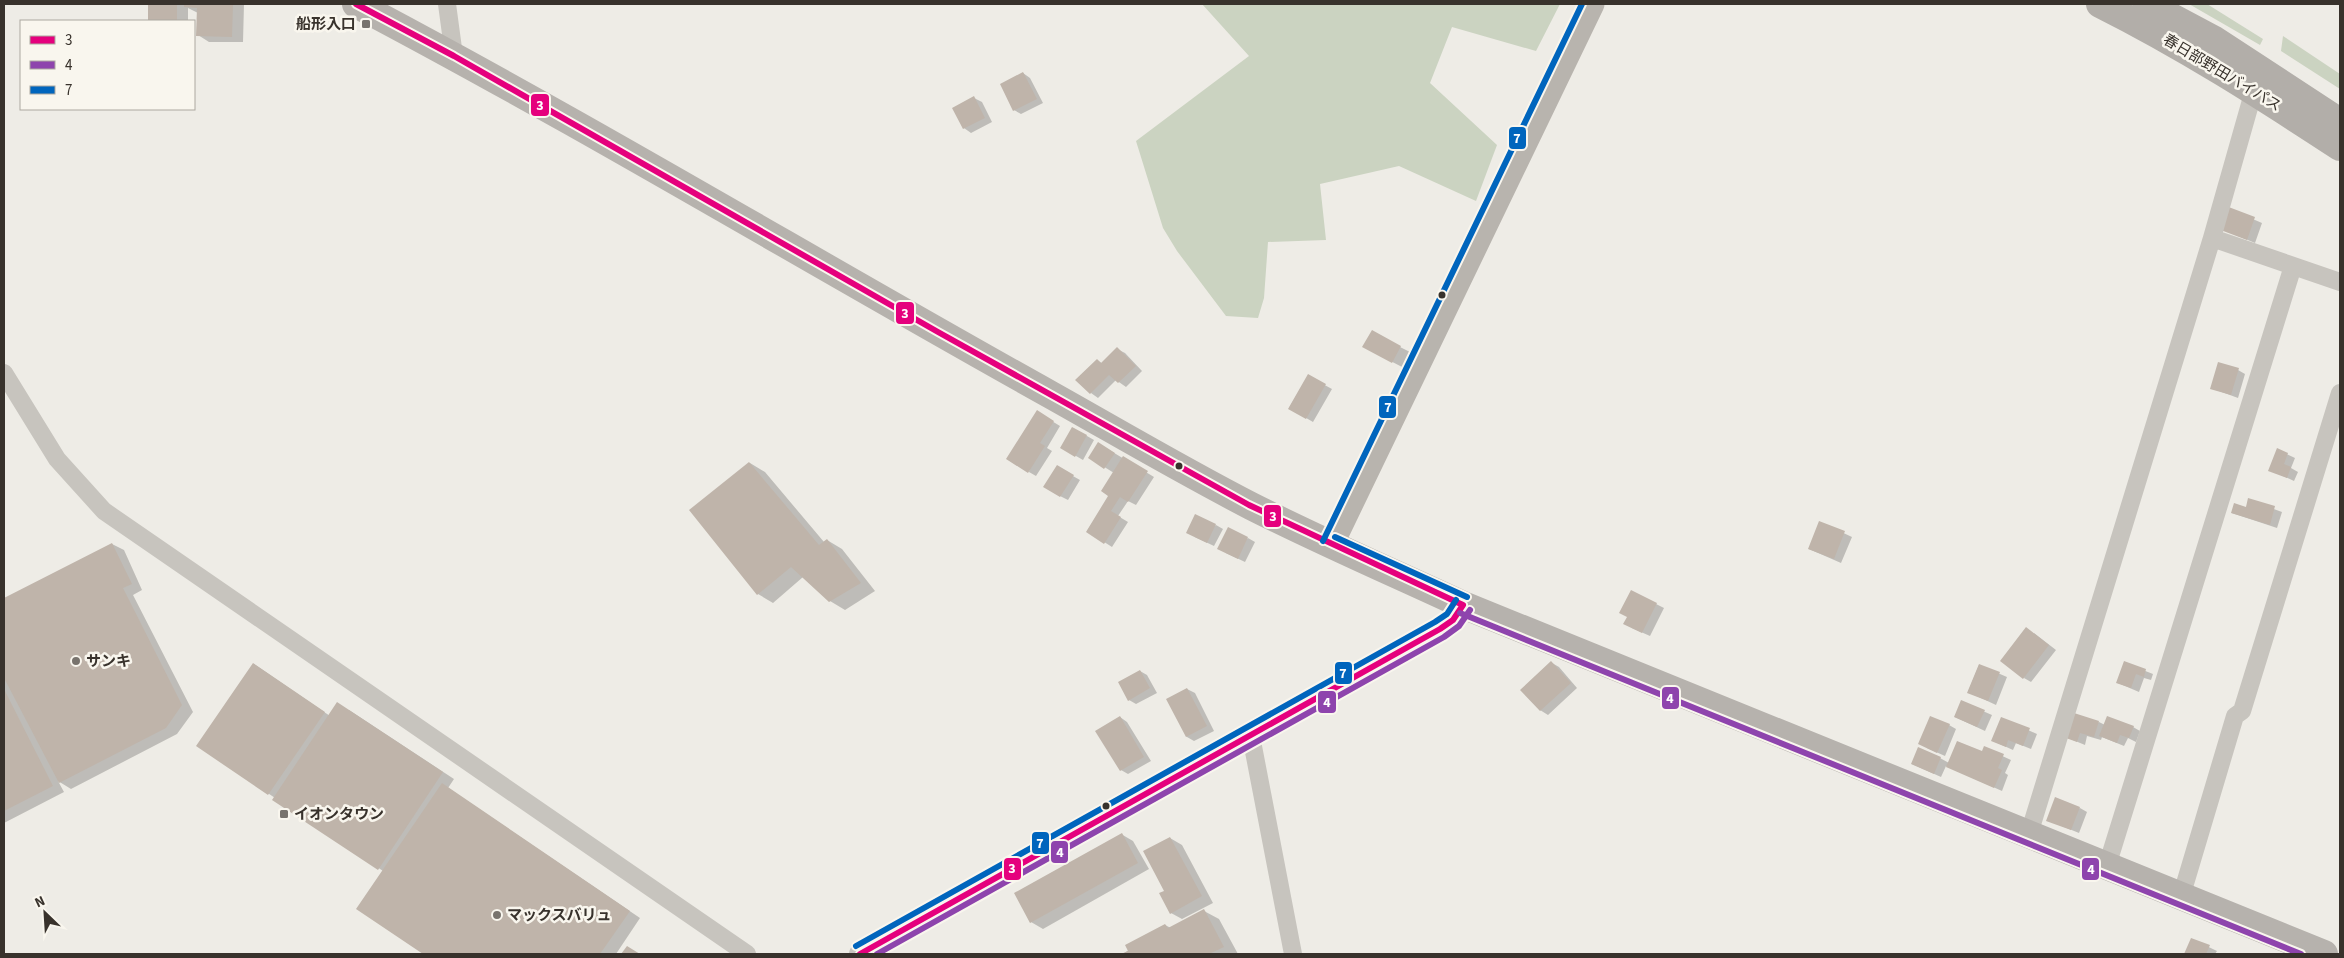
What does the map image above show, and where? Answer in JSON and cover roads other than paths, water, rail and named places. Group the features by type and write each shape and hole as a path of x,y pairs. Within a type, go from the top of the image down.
{"highway":[{"name":"春日部野田バイパス","path":"2100,4 2144,26 2254,90 2340,147"},
{"name":"春日部野田バイパス","path":"2146,4 2213,39 2340,122"}],"main road":[{"path":"356,4 454,56 998,366 1249,505 1330,545 1463,605 2324,954"},
{"path":"1330,545 1592,4"}],"street":[{"path":"447,4 454,56"},
{"path":"2029,834 2212,238 2254,90"},
{"path":"2212,238 2340,282"},
{"path":"2107,866 2293,266"},
{"path":"4,373 58,459 104,511 747,954"},
{"path":"2182,897 2235,716 2242,711 2340,393"},
{"path":"860,954 1440,629 1452,620 1463,605"},
{"path":"1251,736 1293,954"}],"place":[{"name":"船形入口","path":"366,24"},
{"name":"サンキ","path":"76,661"},
{"name":"イオンタウン","path":"284,814"},
{"name":"マックスバリュ","path":"497,915"}]}
